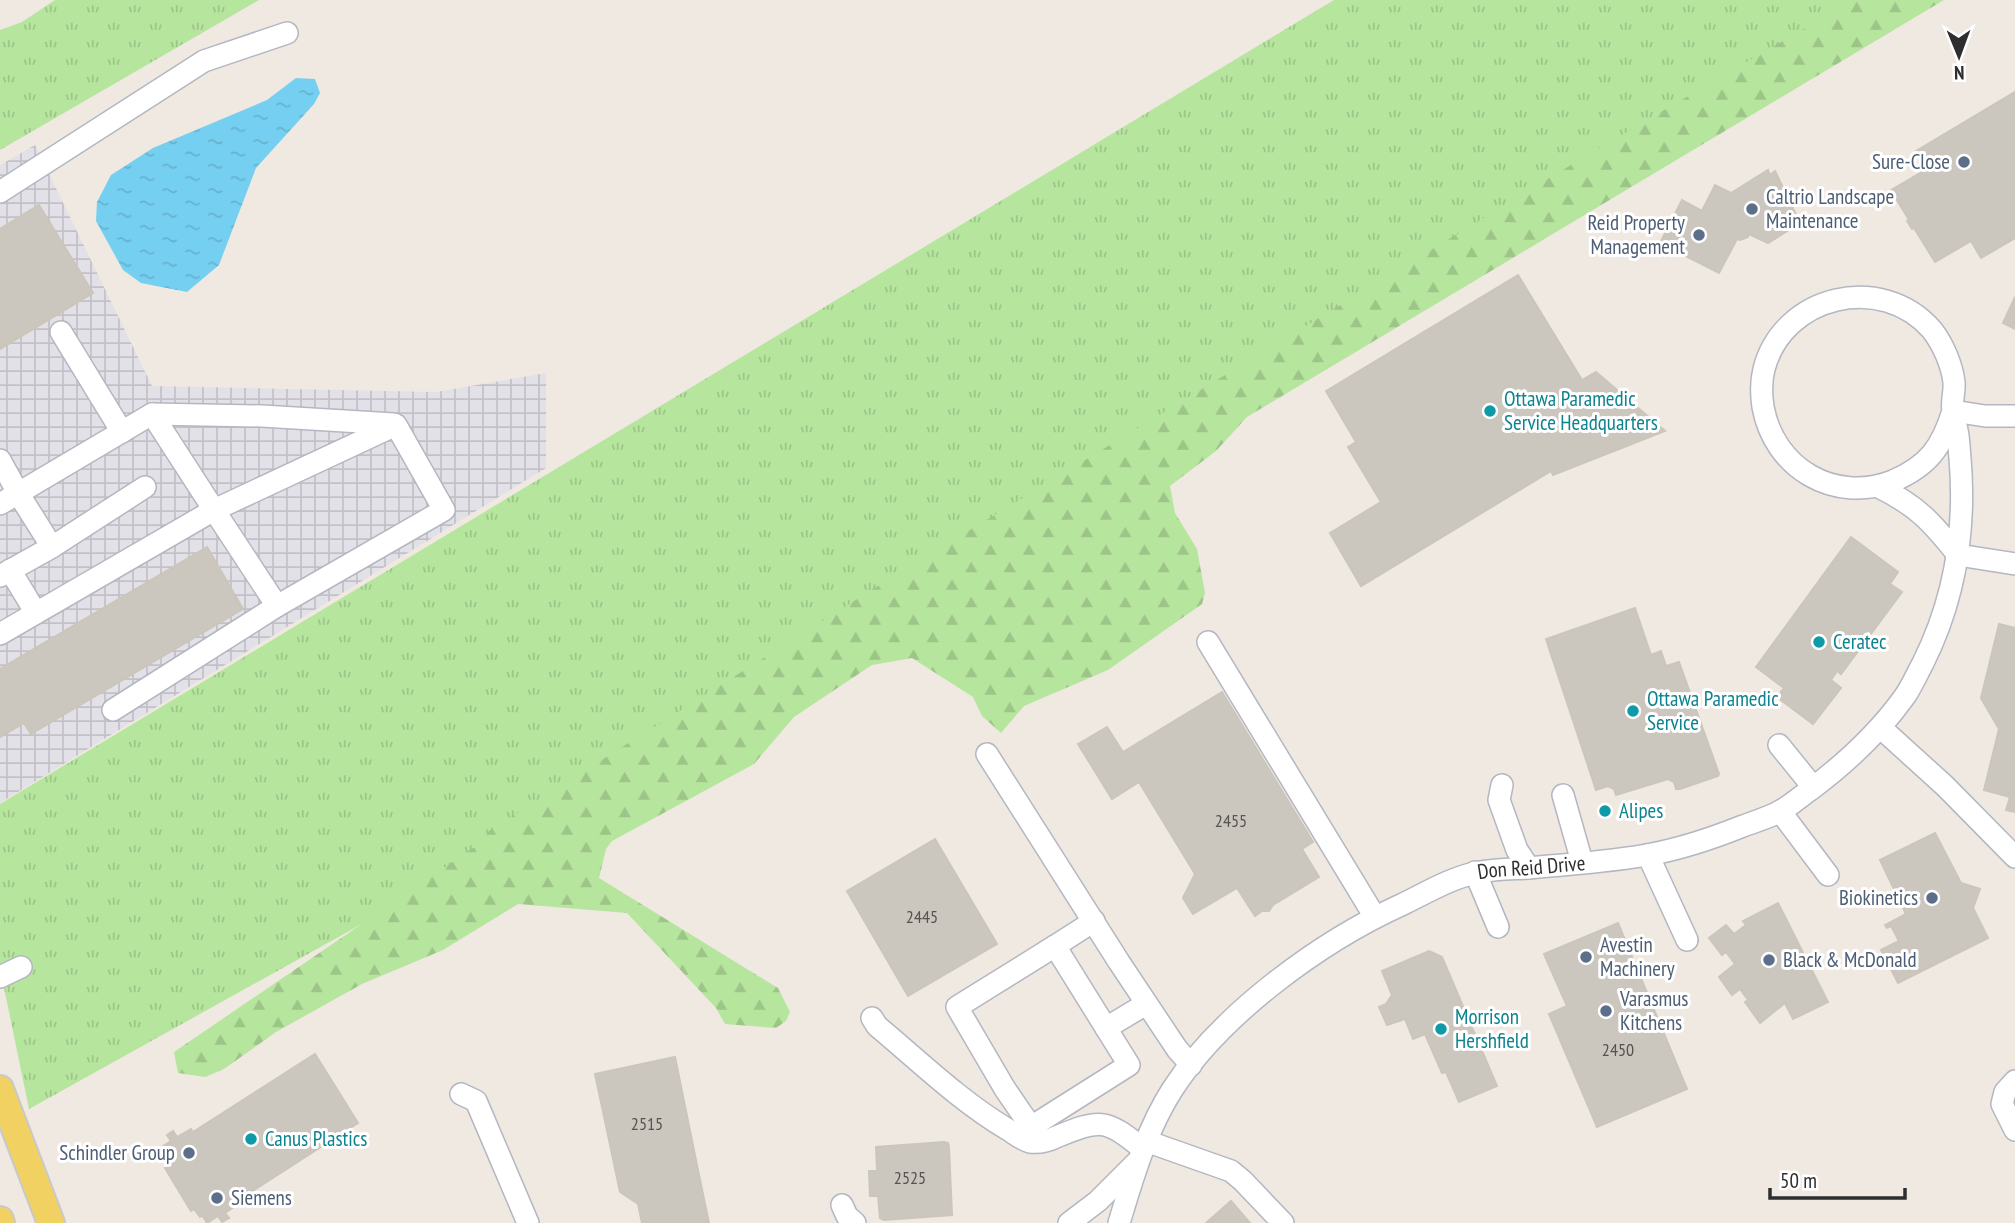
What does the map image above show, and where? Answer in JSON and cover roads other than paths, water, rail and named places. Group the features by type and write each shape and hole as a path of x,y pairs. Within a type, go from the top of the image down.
{"main road":[{"path":"0,1089 51,1223"}],"street":[{"path":"0,192 204,61 287,33"},
{"name":"Don Reid Drive","path":"1858,296 1884,300 1910,312 1932,330 1947,355 1954,383 1952,411 1947,429 1931,456 1907,475 1878,486 1856,489 1833,485 1804,472 1781,451 1766,424 1761,394 1764,369 1773,346 1788,325 1809,309 1833,299 1858,296"},
{"path":"61,332 122,432"},
{"path":"1952,411 1985,416 2015,416"},
{"name":"Don Reid Drive","path":"1119,1223 1142,1150 1172,1090 1200,1052 1247,1005 1334,942 1375,917 1475,872 1648,855 1696,845 1780,811 1841,767 1881,728 1908,692 1942,623 1958,555 1962,514 1961,464 1957,424 1952,411"},
{"path":"152,414 277,606"},
{"path":"9,499 152,414 262,416 396,425"},
{"path":"0,634 214,510 396,425"},
{"path":"113,710 277,606 444,510 396,425"},
{"path":"0,460 9,499 52,547"},
{"path":"1878,486 1904,500 1931,521 1958,555 2015,564"},
{"path":"36,613 5,573 52,547 145,487"},
{"path":"1208,642 1375,917"},
{"path":"1881,728 1945,786 2015,857"},
{"path":"1779,745 1813,788"},
{"path":"987,754 1146,1004 1191,1065"},
{"path":"1563,795 1582,862"},
{"path":"1780,811 1828,875"},
{"path":"1648,855 1687,940"},
{"path":"1475,872 1498,927"},
{"path":"1055,946 1129,1065 1031,1127 957,1007 1094,921"},
{"path":"0,977 21,967"},
{"path":"1106,1028 1146,1004"},
{"path":"872,1018 877,1026 984,1115 1031,1142 1049,1140 1087,1125 1107,1125 1127,1136 1142,1150 1231,1171 1283,1223"},
{"path":"2015,1081 2006,1092 2002,1104 2015,1130"},
{"path":"974,1107 1005,1088"},
{"path":"461,1094 476,1101 528,1223"},
{"path":"1069,1223 1098,1201 1142,1150"},
{"path":"842,1206 847,1216 855,1223"}],"water":[{"path":"296,78 315,79 320,93 314,104 256,168 219,265 187,292 141,283 123,270 96,221 97,202 111,175 153,148 267,100"}],"place":[{"name":"Sure-Close","path":"1964,162"},
{"name":"Caltrio Landscape Maintenance","path":"1752,209"},
{"name":"Reid Property Management","path":"1699,235"},
{"name":"Ottawa Paramedic Service Headquarters","path":"1490,411"},
{"name":"Ceratec","path":"1819,642"},
{"name":"Ottawa Paramedic Service","path":"1633,711"},
{"name":"Alipes","path":"1605,811"},
{"name":"Biokinetics","path":"1932,898"},
{"name":"Avestin Machinery","path":"1586,957"},
{"name":"Black & McDonald","path":"1769,960"},
{"name":"Varasmus Kitchens","path":"1606,1011"},
{"name":"Morrison Hershfield","path":"1441,1029"},
{"name":"Canus Plastics","path":"251,1139"},
{"name":"Schindler Group","path":"189,1153"},
{"name":"Siemens","path":"217,1198"}]}
